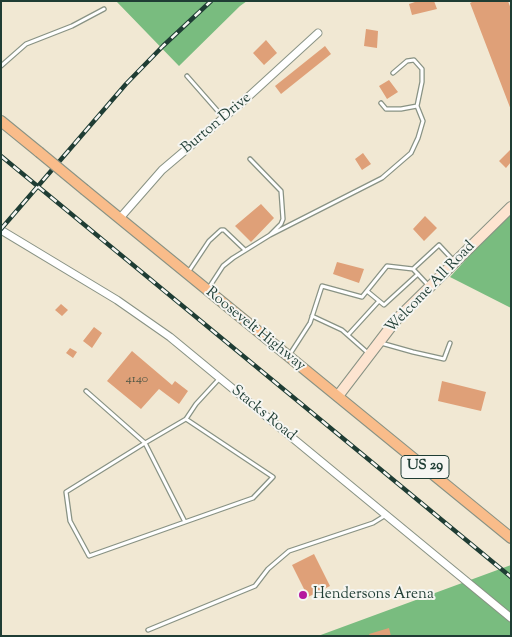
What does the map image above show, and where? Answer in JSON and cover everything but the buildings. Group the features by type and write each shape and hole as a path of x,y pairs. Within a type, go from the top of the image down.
{"main road":[{"name":"Roosevelt Highway","path":"1,121 511,538"}],"street":[{"name":"Burton Drive","path":"120,218 162,170 224,118 318,33"},
{"name":"Welcome All Road","path":"338,396 396,320 511,207"},
{"name":"Stacks Road","path":"1,230 117,300 170,338 387,514 511,618"}],"lane":[{"path":"1,66 26,44 72,26 104,9"},
{"path":"207,291 224,266 245,250 253,247 270,235 382,178 410,153 418,138 423,121 417,106 422,82 422,70 414,60 407,61 394,73"},
{"path":"187,76 224,118"},
{"path":"381,103 386,109 417,106"},
{"path":"250,159 280,191 283,219 281,224 270,235"},
{"path":"187,274 210,241 221,230 224,230 245,250"},
{"path":"413,269 439,245 455,262"},
{"path":"288,357 310,323 322,286 362,297 387,266 413,269 430,287"},
{"path":"367,291 384,305 418,274"},
{"path":"348,335 379,301"},
{"path":"312,316 342,330 370,355"},
{"path":"379,342 444,359 450,343"},
{"path":"186,419 274,476 253,498 89,556 70,521 66,492 186,419 196,404 220,378"},
{"path":"86,391 145,443 185,522"},
{"path":"148,630 255,586 268,569 289,551 373,524 387,514"}],"green space":[{"path":"116,1 247,1 179,66"},
{"path":"511,210 511,308 450,277"},
{"path":"511,565 511,636 318,636"}],"railway":[{"path":"1,229 126,84 211,1"},
{"path":"1,156 511,577"}],"place":[{"name":"Hendersons Arena","path":"303,595"}]}
